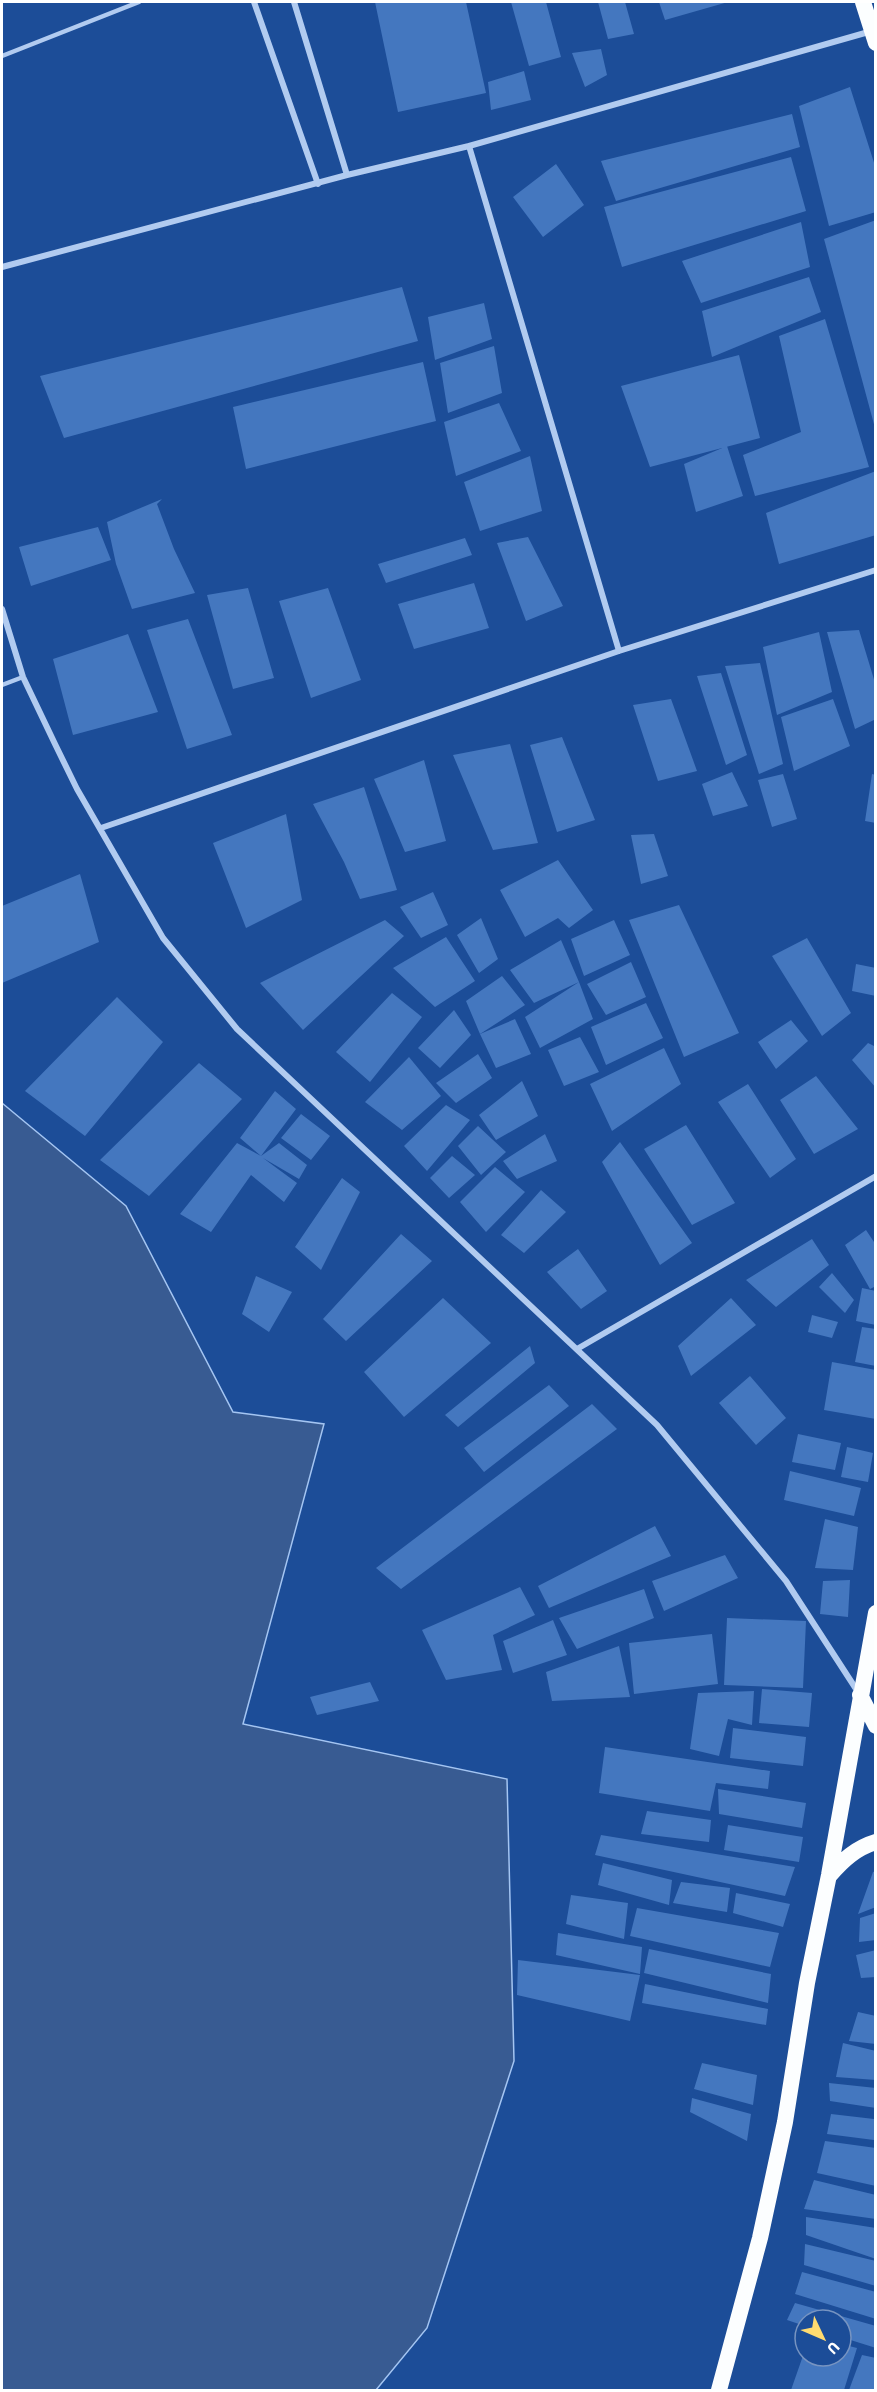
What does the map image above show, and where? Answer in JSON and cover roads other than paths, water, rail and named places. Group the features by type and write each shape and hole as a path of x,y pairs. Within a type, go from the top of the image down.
{"highway":[{"path":"863,2 874,35"},
{"path":"719,2391 760,2238 785,2122 807,1983 829,1875 876,1613"},
{"path":"860,1695 876,1726"},
{"path":"829,1875 846,1858 866,1845 876,1842"}],"street":[{"path":"254,2 318,184"},
{"path":"294,2 347,175"},
{"path":"2,267 347,175 469,146 874,35"},
{"path":"469,146 619,651"},
{"path":"101,828 619,651 876,570"},
{"path":"2,609 23,677 77,789 163,938 237,1029 657,1425 786,1581 860,1695"},
{"path":"577,1349 876,1176"}],"lane":[{"path":"2,56 139,2"},
{"path":"2,685 23,677"}],"water":[{"path":"2,1103 126,1206 233,1412 324,1424 243,1724 507,1779 514,2061 427,2328 376,2390 2,2390"}]}
